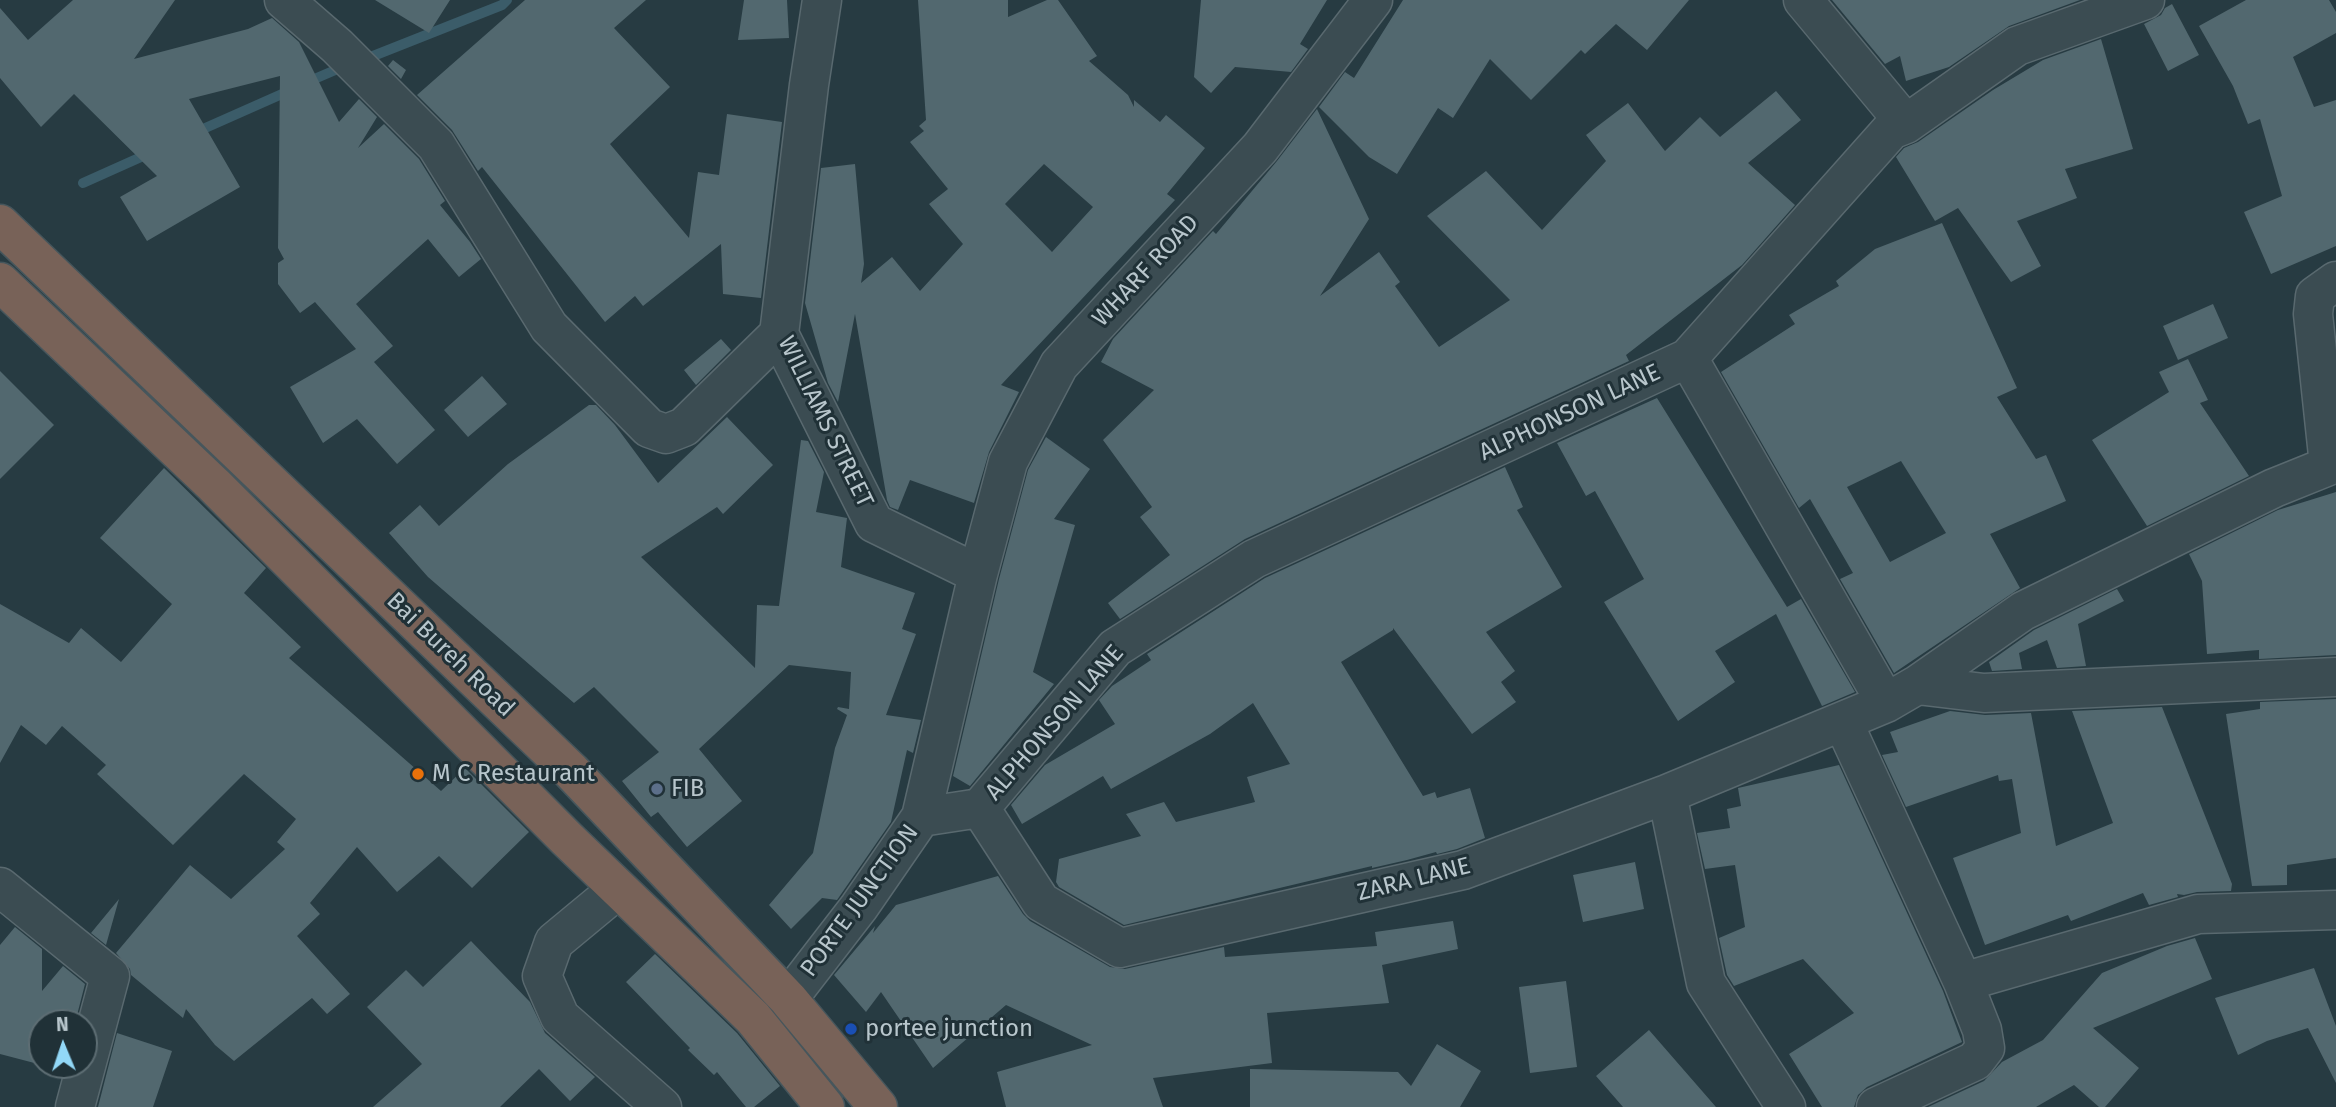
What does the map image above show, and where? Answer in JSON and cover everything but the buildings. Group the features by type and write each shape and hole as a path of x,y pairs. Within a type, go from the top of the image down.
{"highway":[{"name":"Bai Bureh Road","path":"0,224 571,772 788,999 878,1107"},
{"name":"Bai Bureh Road","path":"0,282 214,485 618,889 753,1018 825,1107"}],"street":[{"path":"284,0 337,46 436,145 549,327 649,428 666,434 684,427 779,334"},
{"name":"WILLIAMS STREET","path":"822,0 779,334 874,523 978,574"},
{"name":"WHARF ROAD","path":"978,574 1008,462 1059,365 1260,148 1373,0"},
{"path":"1803,0 1906,124"},
{"name":"ALPHONSON LANE","path":"980,808 1115,648 1254,559 1688,358 1891,130 1906,124 2017,46 2145,0"},
{"path":"2332,464 2313,314 2315,296 2336,281"},
{"path":"1688,358 1901,694 1984,693 2336,677"},
{"name":"ZARA LANE","path":"980,808 1041,902 1120,948 1462,870 1667,794 1843,722 1901,694 2023,611 2274,488 2332,464"},
{"path":"921,817 978,574"},
{"path":"1843,722 1963,982 1982,1030 1985,1048 1975,1061 1876,1107"},
{"path":"1667,794 1706,983 1786,1107"},
{"name":"PORTE JUNCTION","path":"788,999 859,907 921,817 980,808"},
{"path":"0,887 110,976 75,1107"},
{"path":"618,889 554,942 542,976 560,1017 662,1107"},
{"path":"1963,982 2199,914 2336,909"}],"waterway":[{"path":"368,58 502,5 507,0"},
{"path":"305,83 340,68"},
{"path":"194,133 291,90"},
{"path":"83,183 150,153"}],"place":[{"name":"M C Restaurant","path":"418,774"},
{"name":"FIB","path":"657,789"},
{"name":"portee junction","path":"851,1029"}]}
